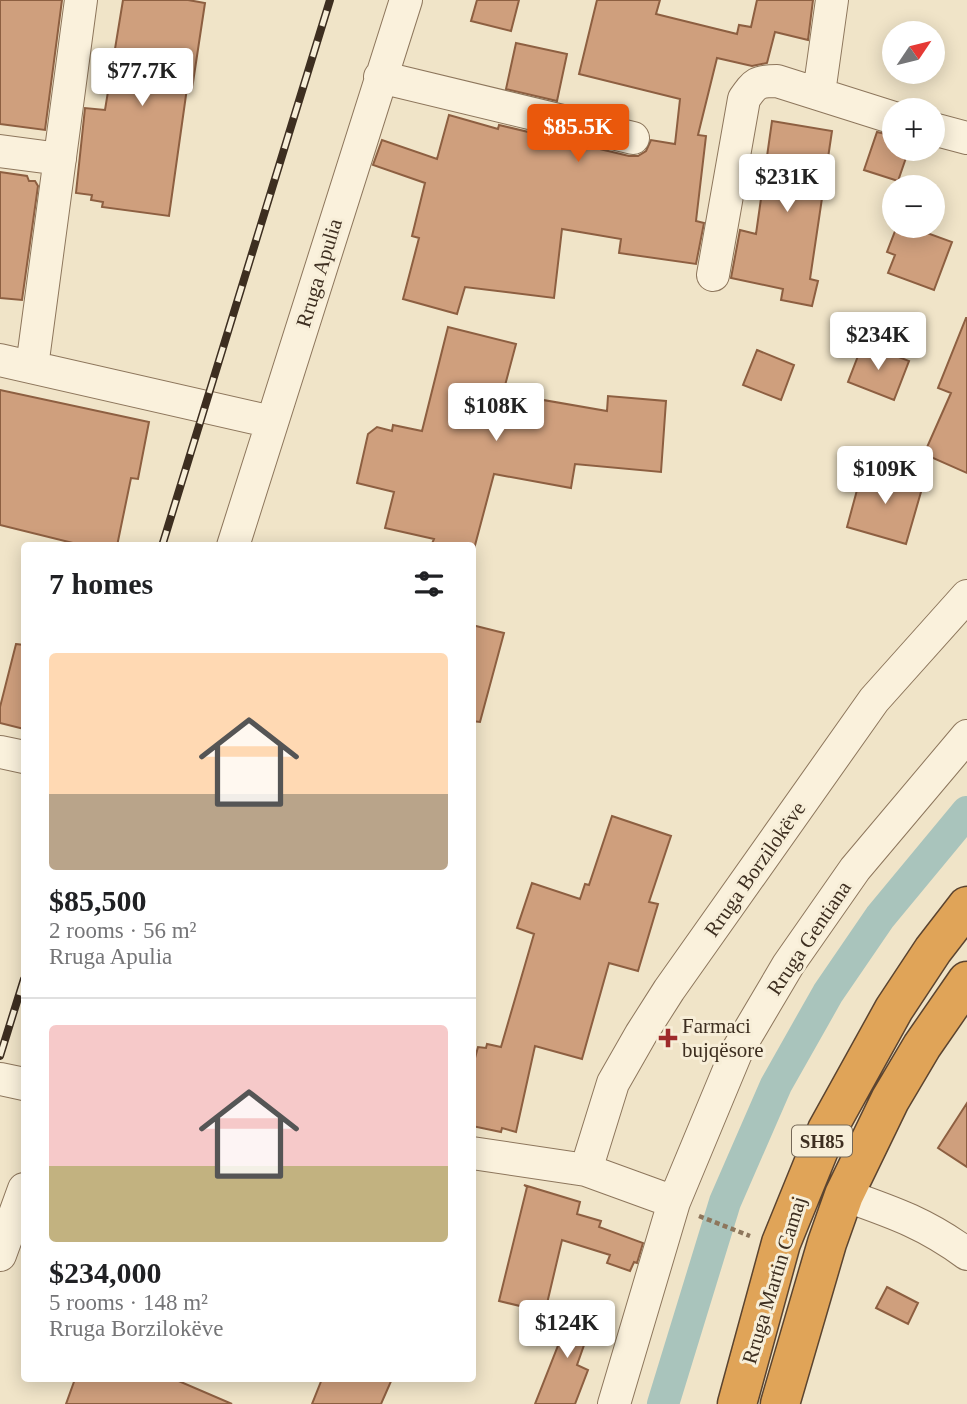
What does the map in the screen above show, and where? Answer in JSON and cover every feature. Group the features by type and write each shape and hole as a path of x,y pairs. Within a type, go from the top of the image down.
{"highway":[{"name":"Rruga Martin Camaj","path":"737,1404 781,1243 827,1130 894,1009 933,950 967,906"},
{"name":"Rruga Martin Camaj","path":"780,1404 827,1243 844,1195 896,1089 967,981"}],"street":[{"path":"32,367 81,0"},
{"name":"Rruga Apulia","path":"234,542 406,0"},
{"path":"819,93 832,0"},
{"path":"380,77 633,138"},
{"path":"713,275 744,99 754,85 763,81 776,81 882,115"},
{"path":"945,132 967,138"},
{"path":"0,151 60,159"},
{"path":"0,360 272,422"},
{"name":"Rruga Borzilokëve","path":"586,1170 613,1083 669,990 874,700 967,596"},
{"name":"Rruga Gentiana","path":"614,1404 674,1202 736,1053 788,965 855,869 967,736"},
{"path":"0,752 21,756"},
{"path":"0,1079 21,1083"},
{"path":"476,1154 586,1170 674,1202"},
{"path":"844,1195 913,1220 942,1235 967,1254"},
{"path":"0,1255 21,1197"}],"path":[{"path":"701,1218 754,1237"}],"building":[{"path":"0,0 62,0 45,130 0,124"},
{"path":"123,0 188,0 205,3 192,89 187,88 169,216 102,207 103,202 91,200 92,195 76,193 85,108 105,110"},
{"path":"477,0 519,0 511,31 471,21"},
{"path":"597,0 660,0 656,14 737,34 739,25 751,27 757,0 813,0 808,40 775,32 767,63 752,66 717,58 698,135 706,136 696,221 704,223 696,264 619,253 621,239 562,229 554,298 465,287 457,314 403,299 419,238 412,236 425,183 373,165 382,140 437,159 449,115 498,129 499,125 629,156 638,156 646,151 651,140 675,144 680,99 579,74"},
{"path":"516,43 567,54 557,101 506,89"},
{"path":"772,121 832,131 810,279 818,281 812,306 781,300 783,289 731,278 740,230 756,234"},
{"path":"877,132 882,133 882,161 905,161 900,175 882,176 864,170"},
{"path":"0,172 27,176 29,181 35,181 38,186 22,300 0,298"},
{"path":"892,238 941,238 952,242 934,290 888,273 895,255 887,252"},
{"path":"966,318 967,473 924,454 951,393 938,388"},
{"path":"448,327 516,344 503,393 607,411 608,396 666,401 661,472 575,464 571,488 494,474 476,542 433,542 434,539 385,528 394,492 357,483 368,434 377,427 392,431 393,425 422,431"},
{"path":"863,343 909,361 894,400 848,382"},
{"path":"757,350 794,365 781,400 743,385"},
{"path":"0,390 149,422 138,479 131,478 118,542 69,542 0,525"},
{"path":"863,468 923,485 906,544 847,527"},
{"path":"476,626 504,633 480,722 476,722"},
{"path":"16,644 21,645 21,728 0,723 0,707"},
{"path":"612,816 671,836 649,902 658,904 638,971 609,963 582,1059 535,1046 516,1132 502,1128 501,1132 476,1127 476,1054 478,1047 486,1048 487,1044 501,1047 534,934 517,928 532,883 580,899 585,884 589,885"},
{"path":"967,1103 967,1167 938,1148"},
{"path":"524,1185 580,1202 577,1214 601,1221 599,1227 643,1243 637,1263 634,1262 630,1271 607,1263 610,1255 562,1240 545,1312 499,1301 527,1187"},
{"path":"887,1287 918,1303 908,1324 876,1308"},
{"path":"568,1304 595,1314 577,1365 588,1370 575,1404 535,1404 559,1343 554,1342"},
{"path":"74,1382 181,1382 232,1404 66,1404"},
{"path":"321,1382 391,1382 381,1404 312,1404"}],"waterway":[{"path":"663,1404 725,1202 776,1085 828,993 880,917 967,812"}],"railway":[{"path":"163,542 330,0"},
{"path":"0,1056 21,989"}],"place":[{"name":"Farmaci bujqësore","path":"668,1038"}]}
